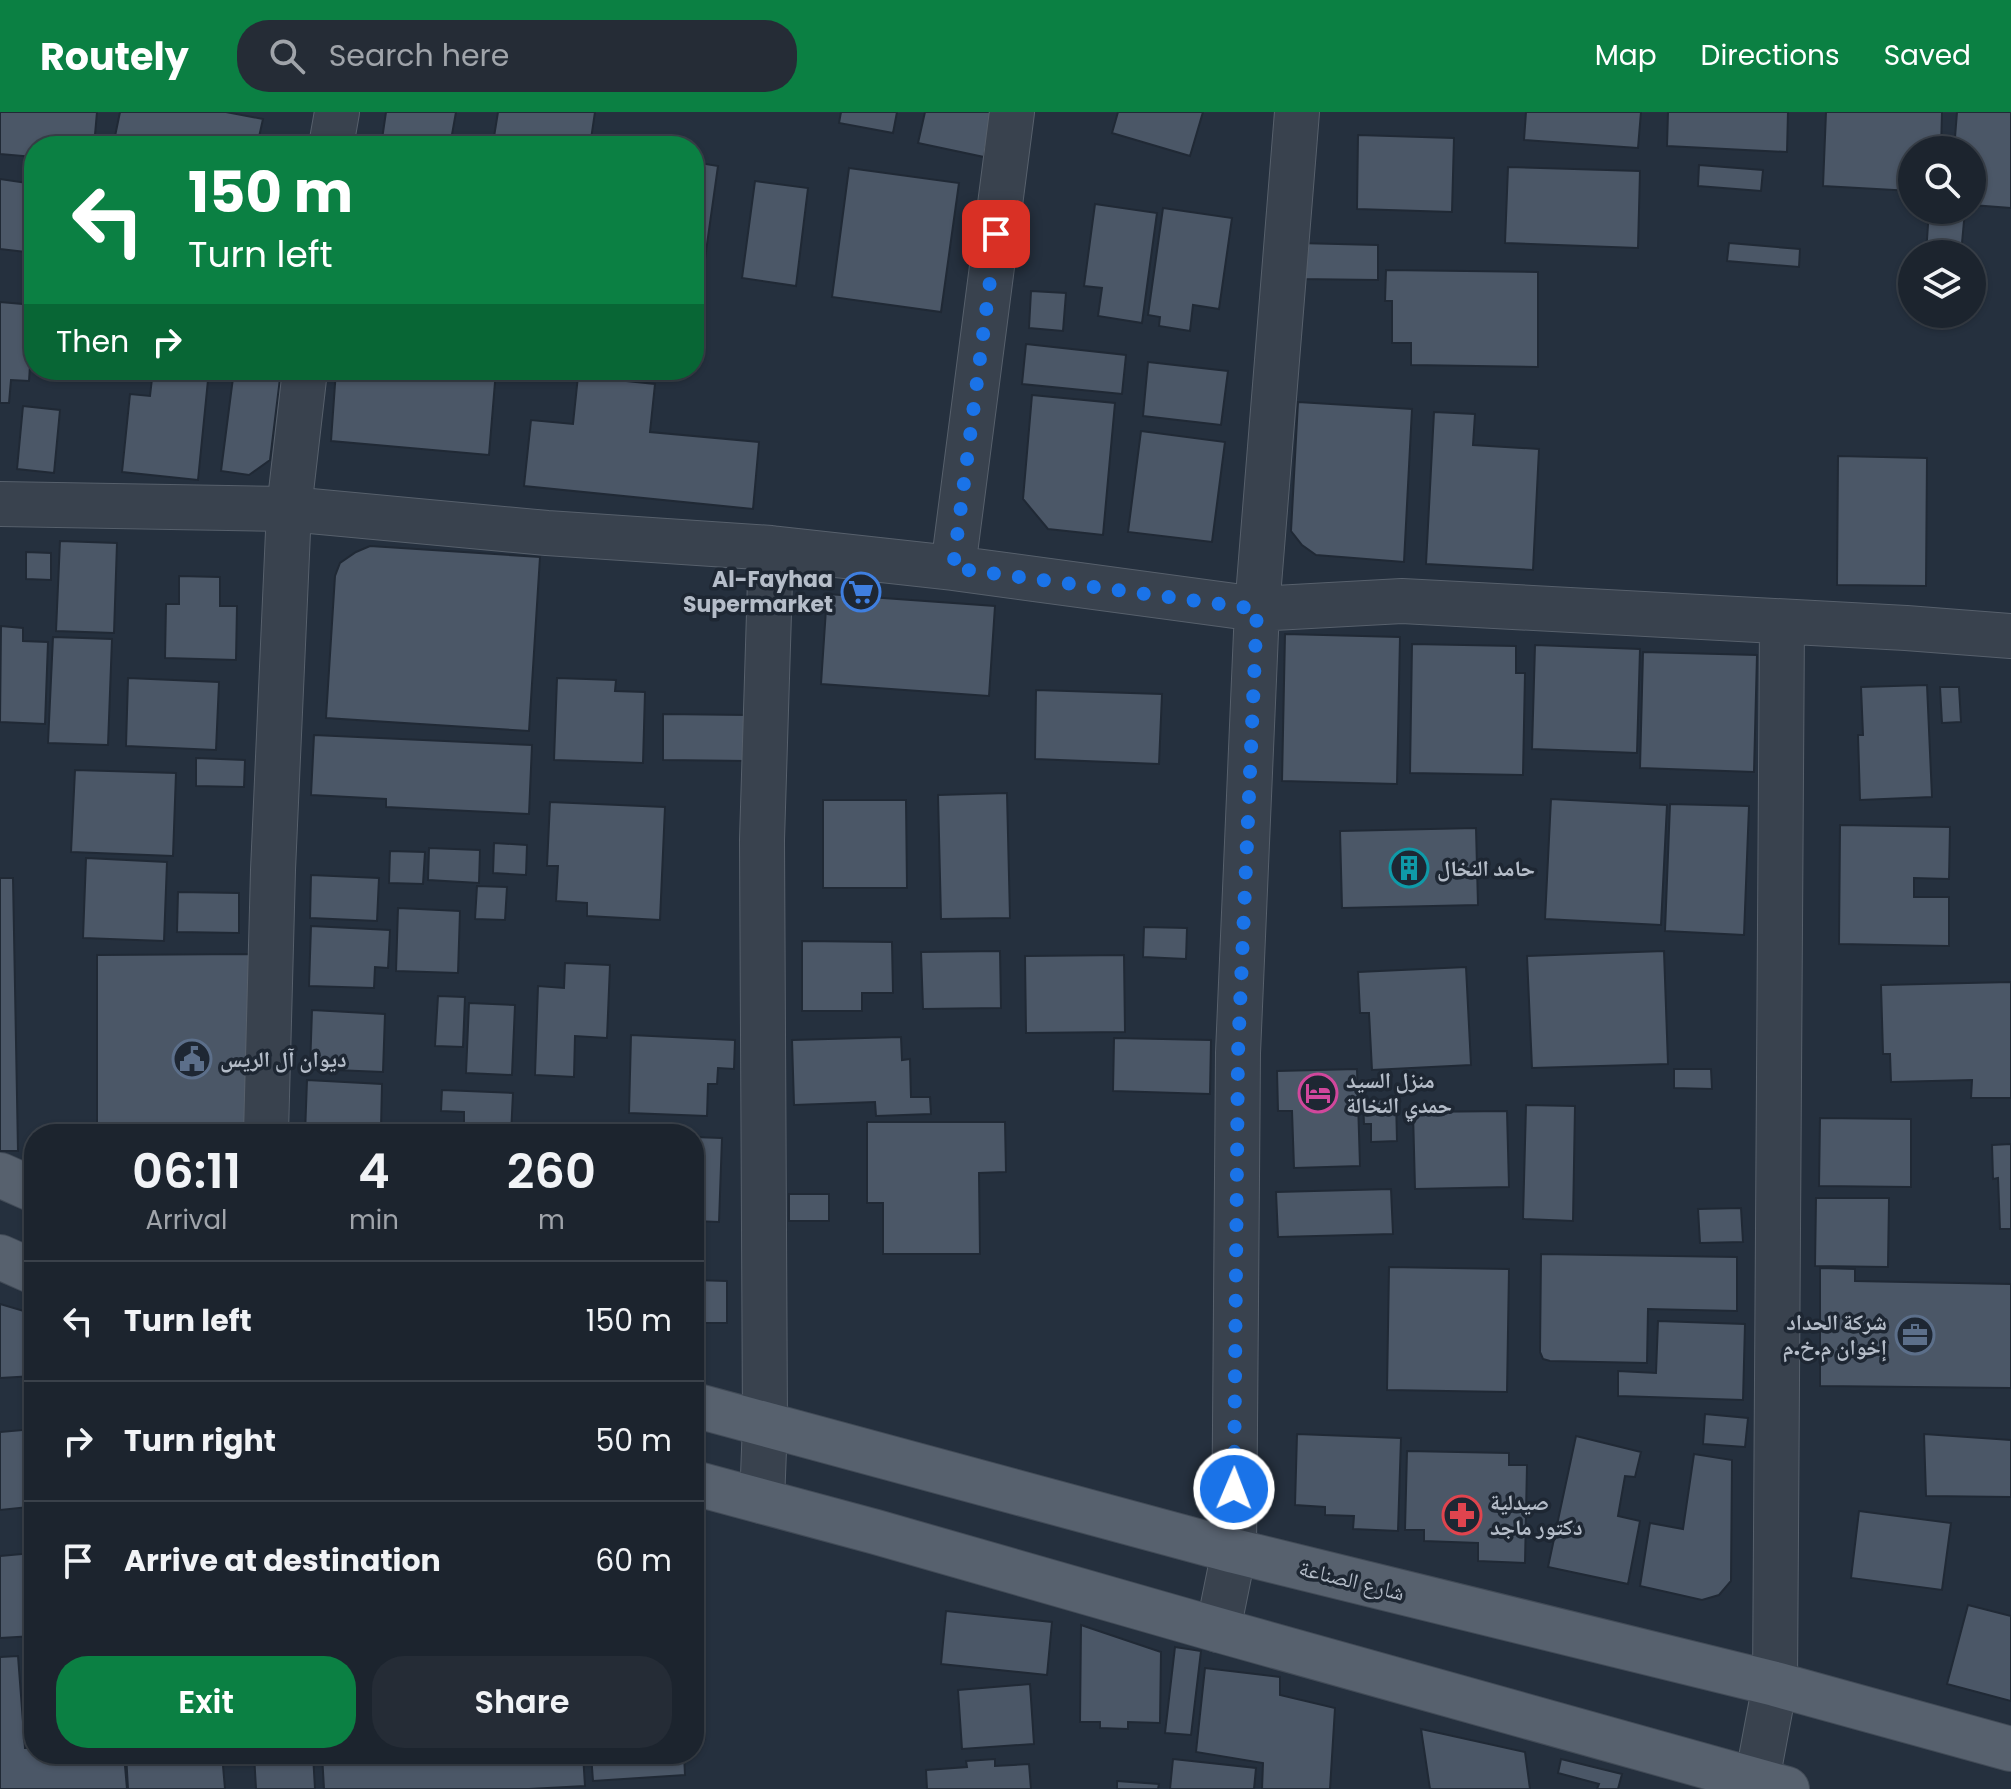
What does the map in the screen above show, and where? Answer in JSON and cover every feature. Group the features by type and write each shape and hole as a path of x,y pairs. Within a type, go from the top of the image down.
{"main road":[{"path":"0,1175 24,1186"},
{"path":"0,1257 24,1268"},
{"name":"شارع الصناعة","path":"704,1408 1234,1551 1775,1684 2011,1749"},
{"path":"704,1486 1772,1784"}],"street":[{"path":"333,136 337,112"},
{"path":"953,568 1012,112"},
{"path":"1218,1630 1234,1551 1238,1053 1257,609 1297,112"},
{"path":"266,1124 289,509 304,380"},
{"path":"0,504 289,509 547,533 771,548 953,568 1257,609 1402,601 2011,636"},
{"path":"762,1501 765,1424 762,840 771,548"},
{"path":"1772,1784 1782,622"}],"building":[{"path":"0,112 97,112 95,136 24,136 24,156 0,154"},
{"path":"120,112 226,112 263,119 259,136 115,136"},
{"path":"386,112 456,112 452,136 382,136"},
{"path":"498,112 595,112 591,136 494,136"},
{"path":"841,112 897,112 893,133 839,123"},
{"path":"925,112 992,112 984,157 918,143"},
{"path":"1118,112 1203,112 1190,156 1112,133"},
{"path":"1526,112 1641,112 1638,148 1524,140"},
{"path":"1668,112 1788,112 1787,152 1667,146"},
{"path":"1826,112 1942,112 1941,136 1898,136 1898,190 1823,186"},
{"path":"1957,112 2011,112 2011,208 1986,206 1986,136 1955,136"},
{"path":"1358,135 1454,138 1452,212 1357,209"},
{"path":"704,164 718,166 704,266"},
{"path":"1699,165 1763,170 1761,191 1698,186"},
{"path":"1508,167 1640,171 1638,248 1505,243"},
{"path":"849,168 959,183 941,312 832,297"},
{"path":"0,179 24,183 24,252 0,249"},
{"path":"755,181 808,188 796,286 742,278"},
{"path":"1095,204 1157,213 1142,323 1098,316 1102,288 1084,286"},
{"path":"1163,208 1232,218 1219,309 1193,305 1190,331 1159,326 1160,317 1148,315"},
{"path":"1928,224 1964,224 1962,240 1927,240"},
{"path":"1298,243 1378,245 1378,280 1297,279"},
{"path":"1729,243 1800,249 1799,267 1727,261"},
{"path":"1386,270 1538,272 1538,367 1411,365 1411,343 1392,343 1392,301 1385,301"},
{"path":"1031,291 1066,293 1063,331 1029,328"},
{"path":"0,302 24,304 24,380 29,381 11,380 9,403 0,403"},
{"path":"1026,344 1126,355 1122,394 1022,384"},
{"path":"1148,362 1228,371 1221,425 1143,416"},
{"path":"152,380 208,380 198,480 122,472 130,394 150,396"},
{"path":"233,380 280,380 270,460 249,475 221,471"},
{"path":"335,380 495,380 489,455 331,441"},
{"path":"578,380 655,384 650,432 759,442 753,509 524,486 531,420 573,424"},
{"path":"1032,395 1115,403 1103,535 1048,529 1023,499"},
{"path":"1298,402 1412,409 1404,562 1316,555 1302,545 1291,531"},
{"path":"23,406 60,410 54,473 17,469"},
{"path":"1434,412 1475,414 1473,445 1539,449 1533,570 1426,564"},
{"path":"1141,431 1225,442 1212,542 1128,532"},
{"path":"1838,456 1927,458 1926,586 1837,585"},
{"path":"60,541 117,543 114,633 56,631"},
{"path":"370,546 540,557 529,731 326,718 335,576 340,563"},
{"path":"26,552 51,553 51,580 26,579"},
{"path":"179,576 220,577 220,606 237,606 236,660 165,658 166,604 179,604"},
{"path":"827,594 995,606 989,696 821,684"},
{"path":"1,626 23,628 23,641 48,642 45,724 0,722"},
{"path":"1285,634 1400,637 1397,784 1282,781"},
{"path":"53,637 112,639 108,745 48,743"},
{"path":"1412,644 1516,646 1516,673 1525,673 1523,775 1410,773"},
{"path":"1535,645 1640,649 1637,753 1532,749"},
{"path":"1643,652 1757,655 1754,772 1640,768"},
{"path":"128,678 219,682 216,750 126,746"},
{"path":"557,678 616,680 615,691 645,692 643,763 554,760"},
{"path":"1927,685 1932,797 1860,800 1858,735 1863,735 1861,687"},
{"path":"1940,687 1959,687 1961,722 1942,723"},
{"path":"1036,690 1162,694 1159,764 1035,759"},
{"path":"663,714 748,715 748,761 663,760"},
{"path":"314,735 532,745 529,814 386,807 386,799 311,795"},
{"path":"196,758 245,760 244,787 196,786"},
{"path":"75,770 176,773 173,856 71,852"},
{"path":"1007,793 1010,918 941,919 938,795"},
{"path":"1551,799 1667,805 1661,925 1545,919"},
{"path":"823,800 906,800 907,888 823,888"},
{"path":"550,802 665,807 660,920 587,916 587,903 556,901 558,866 547,866"},
{"path":"1670,804 1749,806 1744,935 1665,931"},
{"path":"1840,825 1950,827 1949,879 1914,878 1914,897 1949,897 1949,946 1839,944"},
{"name":"حامد النخال","path":"1476,828 1478,905 1342,908 1340,831"},
{"path":"494,843 527,845 526,875 493,873"},
{"path":"429,848 480,850 479,883 428,880"},
{"path":"390,851 425,852 423,884 389,883"},
{"path":"86,858 167,862 164,941 83,938"},
{"path":"311,875 379,878 377,921 310,918"},
{"path":"0,878 13,878 18,1151 0,1151"},
{"path":"477,886 507,887 505,920 475,919"},
{"path":"178,892 239,893 239,933 177,932"},
{"path":"398,908 460,911 458,973 396,971"},
{"path":"311,926 390,930 388,968 375,967 374,988 309,986"},
{"path":"1144,927 1187,928 1186,959 1143,957"},
{"path":"802,941 892,942 893,993 862,993 862,1011 802,1011"},
{"path":"1000,951 1001,1008 923,1009 921,952"},
{"path":"1664,951 1668,1064 1532,1068 1527,956"},
{"path":"250,954 252,1124 97,1124 97,955"},
{"path":"1124,955 1125,1032 1026,1033 1025,956"},
{"path":"565,963 610,965 607,1038 575,1036 574,1077 535,1075 538,986 564,988"},
{"path":"1466,967 1471,1065 1372,1070 1369,1013 1360,1013 1358,972"},
{"path":"2011,982 2011,1098 1971,1098 1972,1080 1891,1082 1890,1054 1883,1054 1881,985"},
{"path":"438,996 465,997 463,1047 435,1046"},
{"path":"469,1003 515,1005 512,1075 466,1073"},
{"path":"312,1010 385,1014 383,1072 310,1069"},
{"path":"631,1035 735,1040 734,1069 718,1068 717,1084 708,1084 707,1116 629,1113"},
{"path":"901,1037 902,1060 910,1059 911,1097 930,1097 931,1114 876,1116 875,1102 794,1105 792,1040"},
{"path":"1114,1038 1211,1040 1210,1094 1113,1091"},
{"path":"1357,1069 1360,1166 1294,1168 1292,1111 1278,1111 1277,1071"},
{"path":"1674,1069 1711,1069 1712,1089 1674,1088"},
{"path":"307,1080 382,1084 381,1124 305,1124"},
{"path":"442,1090 513,1093 511,1124 464,1124 464,1112 441,1111"},
{"path":"1396,1099 1397,1141 1371,1142 1371,1124 1364,1124 1363,1100"},
{"path":"1526,1105 1575,1106 1573,1221 1523,1219"},
{"path":"1507,1111 1509,1187 1415,1189 1413,1112"},
{"path":"1820,1118 1911,1119 1911,1187 1819,1186"},
{"path":"867,1122 1005,1122 1006,1172 979,1173 980,1254 883,1254 883,1203 867,1203"},
{"path":"704,1137 722,1138 719,1222 704,1221"},
{"path":"2011,1144 2011,1229 2000,1229 1998,1178 1993,1179 1992,1145"},
{"path":"1391,1189 1393,1234 1278,1237 1276,1192"},
{"path":"789,1194 829,1194 829,1221 789,1221"},
{"path":"1816,1198 1889,1198 1888,1267 1815,1266"},
{"path":"1741,1208 1743,1242 1700,1243 1698,1209"},
{"path":"1541,1254 1737,1257 1737,1311 1648,1309 1647,1363 1543,1359 1540,1352"},
{"path":"1389,1267 1509,1269 1507,1392 1387,1390"},
{"name":"شركة الحداد إخوان م.خ.م","path":"1820,1268 1855,1269 1855,1281 2011,1284 2011,1388 1820,1386"},
{"path":"704,1280 727,1281 727,1323 704,1323"},
{"path":"0,1304 24,1311 24,1377 0,1378"},
{"path":"1658,1321 1745,1324 1743,1400 1618,1396 1618,1371 1656,1373"},
{"path":"1705,1414 1748,1418 1745,1447 1703,1444"},
{"path":"24,1430 24,1507 0,1510 0,1432"},
{"path":"1297,1434 1401,1438 1398,1531 1353,1529 1354,1516 1325,1515 1325,1507 1295,1505"},
{"path":"1924,1434 2011,1440 2011,1497 1926,1496"},
{"path":"1576,1436 1641,1452 1635,1477 1625,1476 1618,1516 1640,1521 1628,1584 1548,1567"},
{"path":"1407,1451 1509,1453 1509,1465 1527,1465 1525,1563 1478,1561 1478,1543 1424,1541 1424,1530 1405,1530"},
{"path":"1694,1454 1732,1460 1731,1581 1719,1595 1702,1600 1640,1586 1650,1523 1683,1529"},
{"path":"1859,1511 1951,1523 1942,1590 1851,1578"},
{"path":"24,1554 24,1637 0,1638 0,1556"},
{"path":"1968,1605 2011,1616 2011,1701 1947,1684"},
{"path":"946,1611 1052,1622 1047,1675 941,1664"},
{"path":"1081,1625 1161,1652 1160,1723 1128,1722 1128,1729 1100,1728 1100,1722 1080,1722"},
{"path":"1175,1647 1201,1651 1191,1735 1165,1733"},
{"path":"18,1656 24,1764 125,1764 127,1789 0,1789 0,1657"},
{"path":"1205,1668 1280,1677 1280,1695 1335,1708 1330,1789 1262,1789 1263,1763 1196,1752"},
{"path":"1030,1684 1034,1744 962,1749 958,1690"},
{"path":"1421,1729 1525,1752 1530,1789 1430,1789"},
{"path":"995,1759 995,1766 1029,1764 1031,1789 927,1789 926,1770 967,1767 966,1761"},
{"path":"1173,1759 1256,1768 1254,1789 1170,1789"},
{"path":"1561,1759 1622,1774 1618,1789 1597,1789 1599,1784 1558,1773"},
{"path":"127,1764 223,1764 225,1789 128,1789"},
{"path":"255,1764 314,1764 315,1789 256,1789"},
{"path":"323,1764 584,1764 585,1786 529,1789 324,1789"},
{"path":"592,1764 684,1764 685,1775 593,1781"},
{"path":"1117,1781 1159,1784 1158,1789 1117,1789"}],"place":[{"name":"Al-Fayhaa Supermarket","path":"861,592"},
{"name":"حامد النخال","path":"1409,868"},
{"name":"ديوان آل الريس","path":"192,1059"},
{"name":"منزل السيد حمدي النخالة","path":"1318,1093"},
{"name":"شركة الحداد إخوان م.خ.م","path":"1915,1335"},
{"name":"صيدلية دكتور ماجد","path":"1462,1515"}],"route":[{"path":"996,234 953,568 1257,609 1238,1053 1234,1489"}]}
